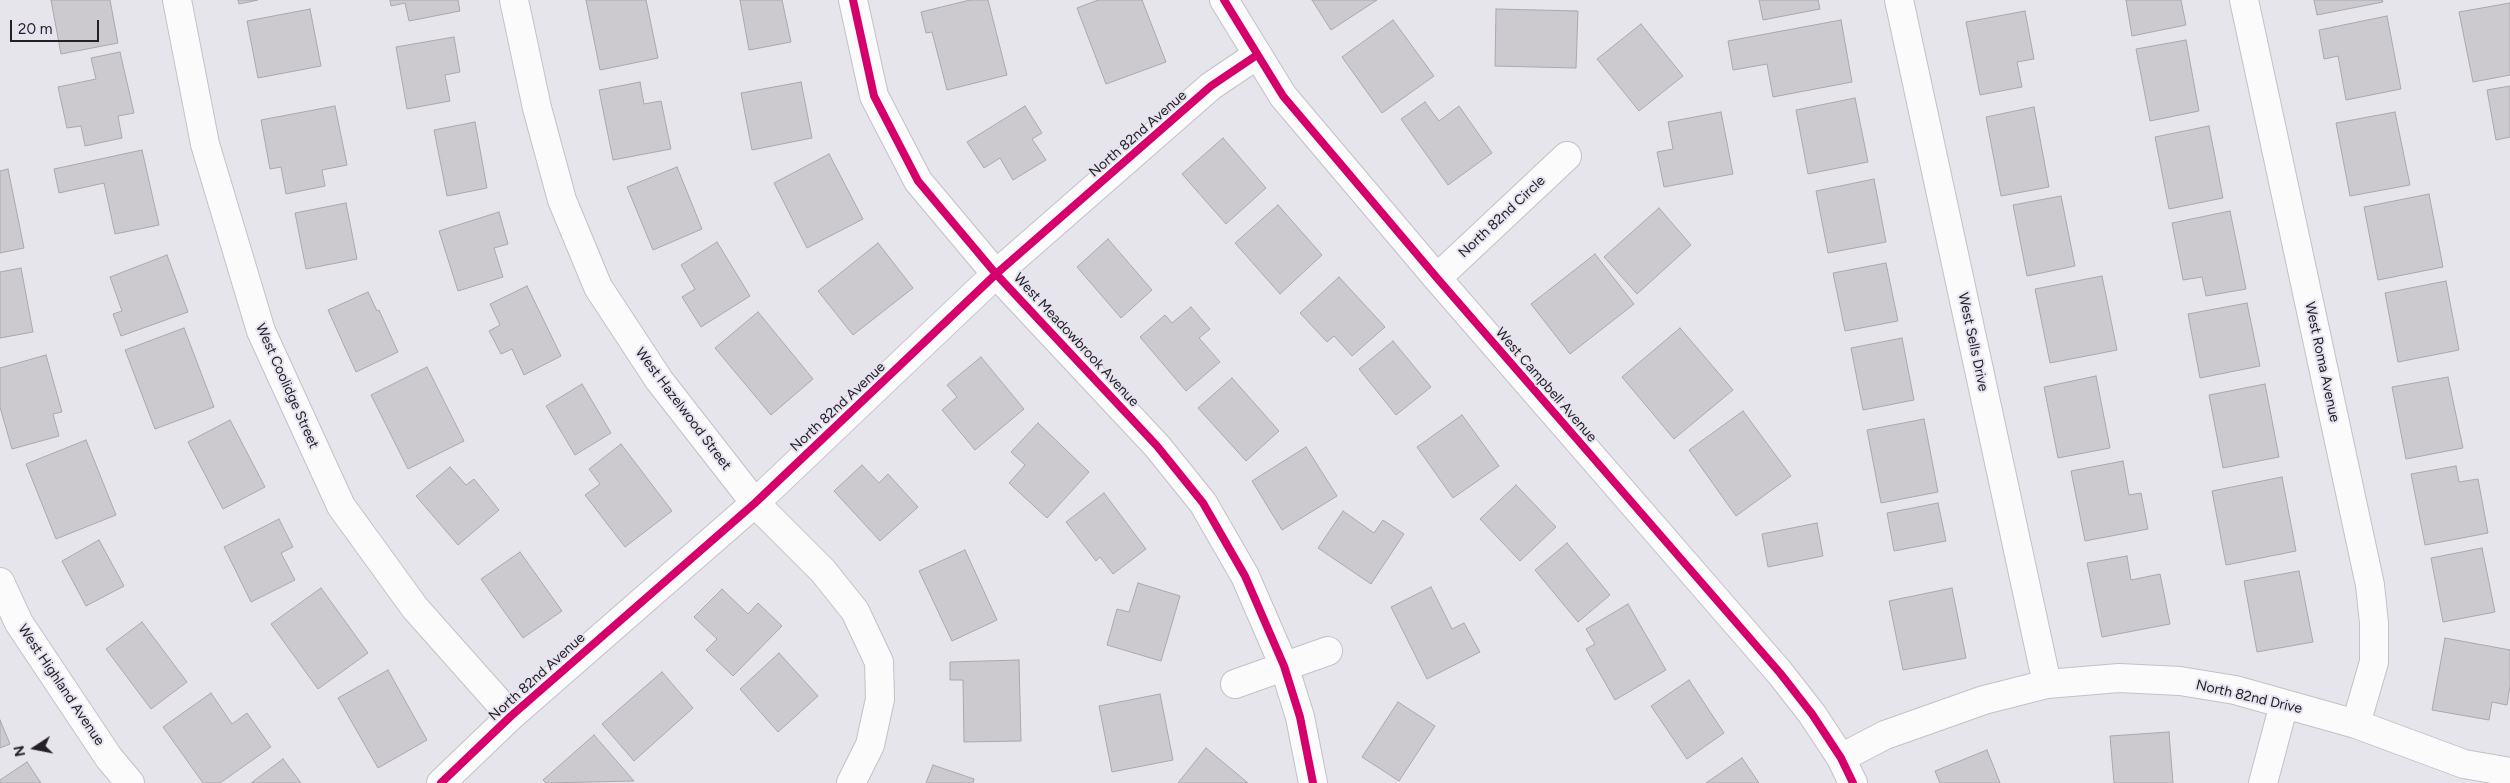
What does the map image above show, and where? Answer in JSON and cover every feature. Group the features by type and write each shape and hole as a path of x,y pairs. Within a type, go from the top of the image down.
{"street":[{"name":"West Coolidge Street","path":"177,0 205,144 261,331 341,506 415,608 511,716"},
{"name":"West Hazelwood Street","path":"514,0 537,108 562,200 598,287 659,380 754,503 823,571 850,605 879,662 880,699 870,745 852,783"},
{"name":"West Meadowbrook Avenue","path":"853,0 874,96 918,181 996,274 1157,446 1203,503 1245,576 1284,666 1300,717 1313,783"},
{"name":"West Campbell Avenue","path":"1224,0 1284,96 1437,278 1780,673 1841,758 1853,783"},
{"name":"West Sells Drive","path":"1899,0 2048,684"},
{"name":"West Roma Avenue","path":"2244,0 2370,585 2374,623 2374,662 2356,724"},
{"name":"North 82nd Avenue","path":"441,783 511,716 754,503 996,274 1211,86 1257,55"},
{"name":"North 82nd Circle","path":"1437,278 1567,156"},
{"name":"West Highland Avenue","path":"0,582 19,623 109,758 130,783"},
{"path":"1236,684 1328,651"},
{"name":"North 82nd Drive","path":"1841,758 1884,735 1947,711 2048,684 2119,678 2180,681 2235,690 2356,724 2464,764 2510,772"},
{"path":"2264,783 2284,704"}],"building":[{"path":"51,0 110,0 118,43 61,54"},
{"path":"238,0 258,0 239,4"},
{"path":"390,0 458,0 460,11 409,21 405,3 391,6"},
{"path":"586,0 646,0 658,58 600,70"},
{"path":"740,0 782,0 791,42 749,50"},
{"path":"970,0 988,0 1007,75 947,90 932,32 926,33 921,12"},
{"path":"1098,0 1142,0 1166,62 1106,84 1077,8"},
{"path":"1312,0 1377,0 1331,30"},
{"path":"1759,0 1818,0 1820,9 1763,20"},
{"path":"2126,0 2181,0 2186,25 2132,36"},
{"path":"2314,0 2382,0 2383,2 2317,15"},
{"path":"2510,3 2510,75 2473,82 2459,12"},
{"path":"310,9 321,66 258,78 247,21"},
{"path":"1496,9 1578,11 1576,68 1495,66"},
{"path":"2025,11 2034,59 2017,62 2022,87 1980,95 1966,22"},
{"path":"2387,16 2401,89 2346,100 2338,56 2324,59 2319,30"},
{"path":"1393,20 1434,76 1382,113 1342,57"},
{"path":"1841,20 1852,82 1773,97 1767,64 1733,70 1728,41"},
{"path":"1641,24 1683,76 1639,111 1597,59"},
{"path":"454,37 460,72 445,75 450,101 407,109 396,47"},
{"path":"2186,40 2199,111 2150,121 2136,49"},
{"path":"120,52 134,113 118,116 122,138 85,146 81,126 67,128 58,87 96,79 91,58"},
{"path":"640,82 644,104 661,101 671,149 613,160 599,90"},
{"path":"801,82 812,138 752,150 741,93"},
{"path":"2510,86 2510,137 2496,140 2487,90"},
{"path":"1855,98 1868,162 1808,174 1796,110"},
{"path":"1425,102 1439,121 1459,106 1492,153 1448,185 1401,119"},
{"path":"335,106 347,165 322,170 325,186 286,194 281,167 270,169 261,120"},
{"path":"1025,106 1042,133 1032,139 1046,160 1013,180 1000,158 984,168 967,142"},
{"path":"2034,107 2049,187 2001,196 1986,117"},
{"path":"1721,112 1733,174 1664,187 1657,152 1673,149 1668,122"},
{"path":"2395,112 2410,185 2350,196 2336,123"},
{"path":"475,122 487,188 447,196 434,130"},
{"path":"2209,126 2223,198 2169,209 2155,137"},
{"path":"1223,138 1266,188 1226,224 1182,174"},
{"path":"142,150 159,225 115,234 104,183 59,193 54,169"},
{"path":"829,154 863,219 807,248 774,183"},
{"path":"677,167 702,229 653,250 627,187"},
{"path":"8,169 24,248 0,253 0,171"},
{"path":"1874,179 1886,242 1828,253 1816,191"},
{"path":"2429,194 2443,267 2378,280 2364,207"},
{"path":"2061,196 2075,266 2027,276 2013,205"},
{"path":"346,203 357,259 306,269 295,213"},
{"path":"1278,205 1322,255 1280,294 1235,243"},
{"path":"1659,208 1691,245 1637,294 1604,257"},
{"path":"2230,211 2246,289 2206,296 2202,277 2183,280 2172,223"},
{"path":"499,212 508,244 494,248 503,277 458,291 439,231"},
{"path":"1108,239 1152,290 1121,318 1077,267"},
{"path":"717,242 750,296 701,327 682,297 695,289 681,265"},
{"path":"878,243 913,288 853,335 818,291"},
{"path":"1595,254 1634,304 1570,354 1531,304"},
{"path":"167,255 188,312 121,336 113,314 122,311 110,277"},
{"path":"1886,263 1898,321 1845,331 1833,273"},
{"path":"21,268 33,332 0,338 0,272"},
{"path":"2102,276 2117,350 2050,363 2035,289"},
{"path":"1339,277 1385,327 1352,356 1334,336 1327,342 1300,313"},
{"path":"2446,281 2459,350 2398,362 2385,293"},
{"path":"527,286 561,356 524,375 512,349 501,354 489,331 500,325 490,304"},
{"path":"368,292 377,311 379,310 398,352 356,372 328,310"},
{"path":"2247,303 2260,366 2200,378 2188,314"},
{"path":"1191,307 1210,329 1199,338 1220,362 1186,391 1140,337 1165,315 1172,323"},
{"path":"758,312 813,379 771,415 715,348"},
{"path":"184,328 214,407 155,429 125,350"},
{"path":"1680,328 1733,390 1674,439 1622,377"},
{"path":"1902,338 1914,400 1863,410 1851,348"},
{"path":"1393,341 1431,387 1396,415 1359,369"},
{"path":"46,355 62,412 53,414 59,436 12,449 0,407 0,368"},
{"path":"981,357 1024,409 975,450 942,410 957,397 947,385"},
{"path":"427,367 464,441 408,469 371,395"},
{"path":"2096,376 2110,448 2058,458 2044,387"},
{"path":"2448,377 2463,448 2406,459 2392,387"},
{"path":"1232,378 1279,431 1246,461 1198,408"},
{"path":"582,384 611,433 575,455 546,406"},
{"path":"2265,384 2279,457 2223,468 2209,395"},
{"path":"1743,411 1791,476 1736,516 1689,450"},
{"path":"1462,415 1499,466 1453,498 1417,447"},
{"path":"1924,419 1938,492 1881,503 1867,430"},
{"path":"230,420 265,487 223,509 188,442"},
{"path":"1038,423 1089,472 1047,518 1009,483 1025,465 1011,452"},
{"path":"86,440 116,515 56,539 26,464"},
{"path":"621,444 672,511 625,547 585,495 600,484 589,469"},
{"path":"1306,447 1337,496 1282,530 1252,481"},
{"path":"2123,461 2129,495 2141,493 2148,529 2085,541 2071,471"},
{"path":"862,465 879,483 888,474 918,507 880,541 834,491"},
{"path":"2456,466 2459,482 2478,479 2488,533 2425,545 2411,474"},
{"path":"450,467 466,485 474,479 499,510 458,545 416,496"},
{"path":"2282,477 2296,551 2226,565 2212,491"},
{"path":"1516,485 1556,527 1520,561 1480,519"},
{"path":"1104,493 1146,549 1113,574 1100,557 1096,561 1066,522"},
{"path":"1938,503 1946,541 1894,551 1887,513"},
{"path":"1343,511 1374,533 1383,520 1404,534 1371,584 1318,548"},
{"path":"279,519 293,547 281,553 295,580 251,602 224,547"},
{"path":"1817,523 1823,556 1768,567 1762,534"},
{"path":"99,540 124,586 86,606 62,561"},
{"path":"1567,543 1610,595 1578,622 1535,570"},
{"path":"2482,548 2495,612 2443,622 2431,558"},
{"path":"965,550 997,620 952,641 919,571"},
{"path":"520,552 562,611 523,638 481,579"},
{"path":"2127,556 2131,580 2160,574 2170,624 2102,637 2087,563"},
{"path":"2299,571 2313,642 2257,652 2244,581"},
{"path":"1138,583 1180,596 1161,661 1107,645 1117,609 1129,612"},
{"path":"1431,587 1452,629 1464,623 1480,652 1427,679 1391,607"},
{"path":"321,588 368,653 318,689 271,624"},
{"path":"1952,588 1966,658 1903,670 1889,601"},
{"path":"722,589 748,614 758,603 782,626 733,676 706,650 717,639 694,617"},
{"path":"1628,604 1666,670 1615,700 1586,649 1595,644 1586,629"},
{"path":"142,622 187,682 151,709 106,649"},
{"path":"2445,638 2510,650 2510,686 2507,705 2492,702 2489,720 2432,710"},
{"path":"779,653 818,696 778,732 740,689"},
{"path":"1019,660 1021,741 964,742 963,680 950,680 950,662"},
{"path":"388,670 427,740 378,768 338,698"},
{"path":"662,672 693,708 634,761 602,724"},
{"path":"1689,680 1724,733 1687,759 1651,706"},
{"path":"211,693 232,724 247,713 271,747 220,783 203,783 163,727"},
{"path":"1160,694 1173,760 1112,772 1099,706"},
{"path":"1398,702 1435,726 1399,781 1362,757"},
{"path":"0,720 10,744 0,748"},
{"path":"2169,732 2173,783 2114,783 2110,736"},
{"path":"594,735 634,781 546,783 543,780"},
{"path":"1206,748 1248,783 1178,783"},
{"path":"1987,750 2000,783 1940,783 1935,771"},
{"path":"1742,758 1759,783 1706,783"},
{"path":"283,759 301,783 251,783"},
{"path":"27,762 41,783 0,783 0,780"},
{"path":"933,765 974,779 973,783 926,783"}],"cycle path":[{"path":"853,0 874,96 918,181 996,274 1157,446 1203,503 1245,576 1284,666 1300,717 1313,783"},
{"path":"1224,0 1283,96 1437,278 1780,673 1812,714 1841,758 1853,783"},
{"path":"441,783 511,716 755,503 996,274 1211,86 1257,55"}]}
